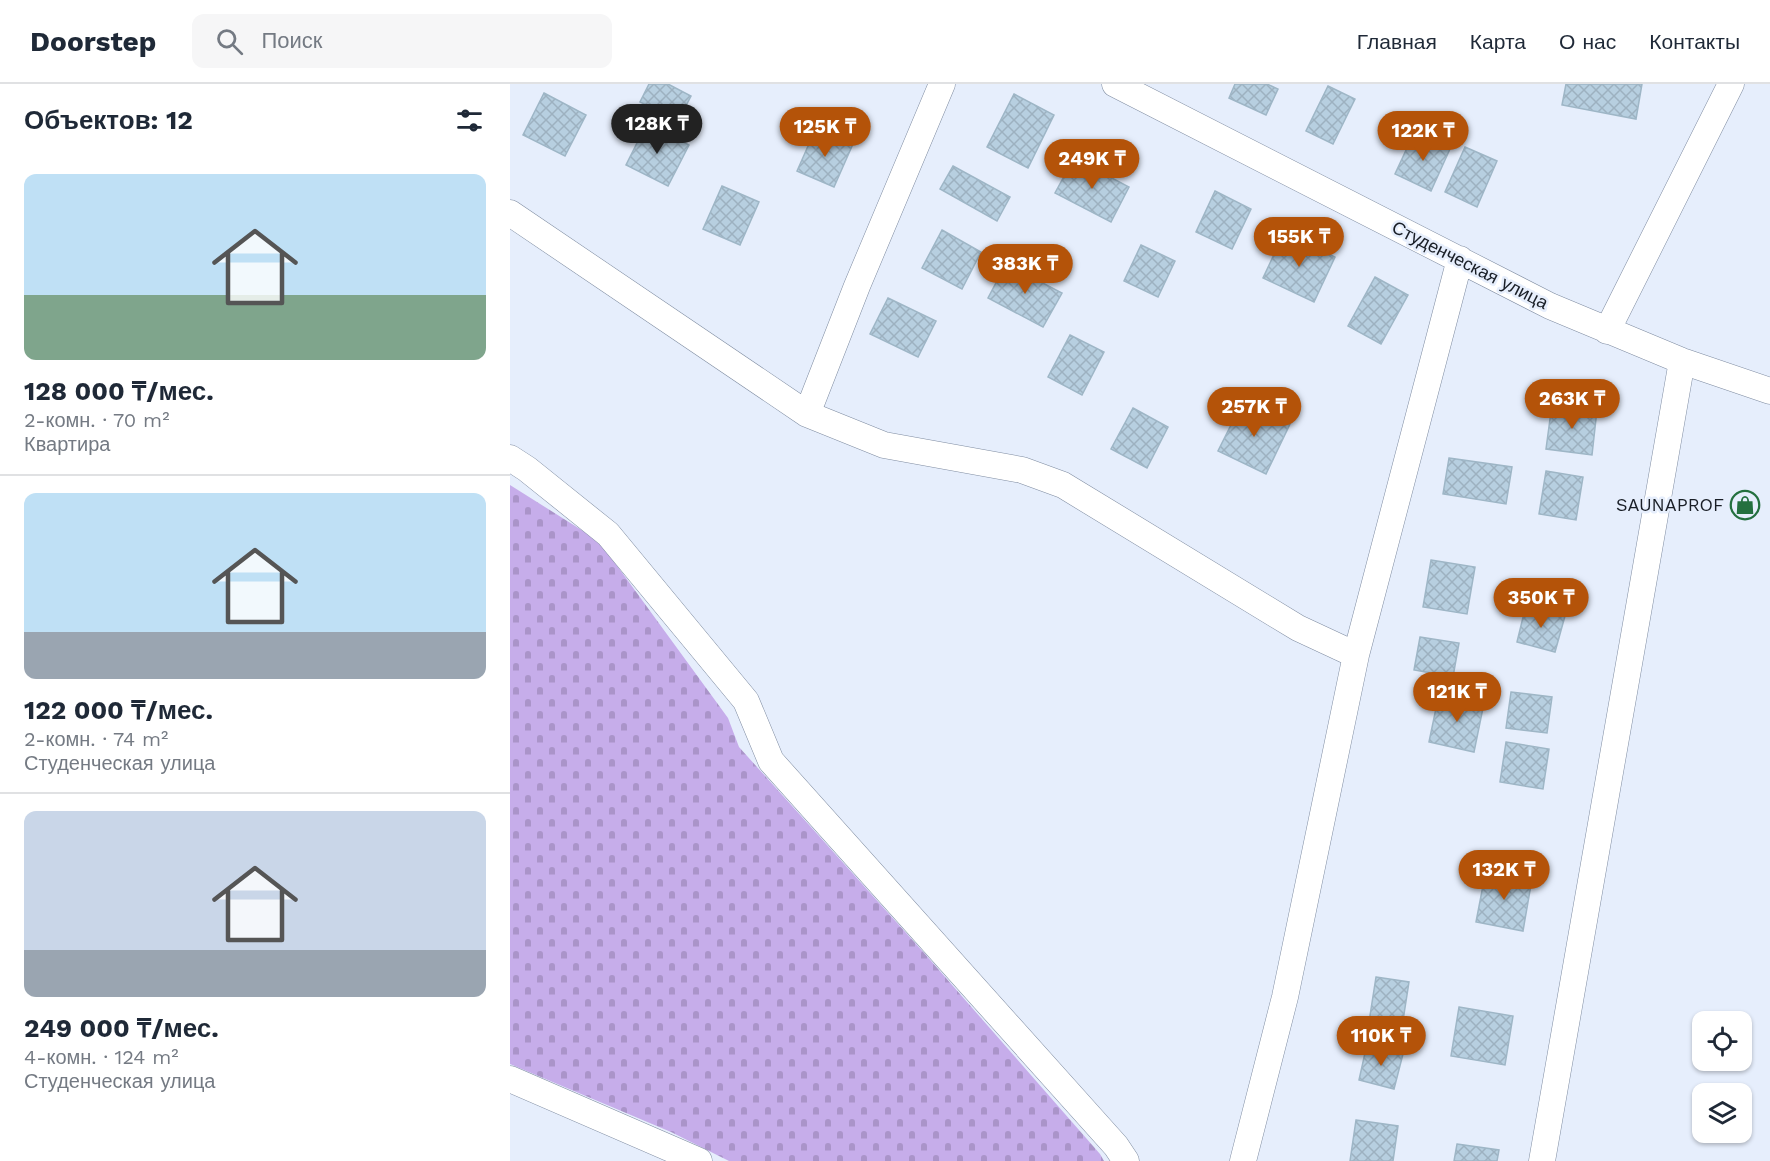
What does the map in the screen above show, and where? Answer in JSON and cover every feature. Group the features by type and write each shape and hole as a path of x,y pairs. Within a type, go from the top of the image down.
{"street":[{"path":"807,414 857,286 942,84"},
{"name":"Студенческая улица","path":"1115,84 1550,306 1682,361 1770,391"},
{"path":"1607,331 1731,84"},
{"path":"510,213 807,414 884,446 1022,470 1064,484 1298,628 1356,655"},
{"path":"1243,1161 1285,997 1356,655 1460,259"},
{"path":"1542,1161 1682,361"},
{"path":"510,458 608,534 746,701 771,761 1116,1146 1126,1161"},
{"path":"510,1079 699,1161"}],"green space":[{"path":"510,485 599,541 728,718 739,747 925,954 1104,1161 729,1161 671,1132 510,1064"}],"building":[{"path":"649,84 668,84 691,96 678,121 640,102"},
{"path":"1235,84 1267,84 1278,89 1266,115 1229,98"},
{"path":"1566,84 1642,84 1636,119 1562,105"},
{"path":"1328,86 1355,99 1333,144 1306,131"},
{"path":"544,93 586,115 565,156 523,135"},
{"path":"1014,94 1054,115 1028,168 987,147"},
{"path":"647,123 689,145 668,186 626,165"},
{"path":"816,128 853,144 834,187 797,171"},
{"path":"1414,133 1450,149 1431,191 1395,174"},
{"path":"1465,147 1497,161 1477,207 1445,192"},
{"path":"1074,158 1129,187 1111,222 1055,193"},
{"path":"953,166 1010,197 997,221 940,189"},
{"path":"722,186 759,202 740,245 703,229"},
{"path":"1215,191 1251,209 1232,249 1196,232"},
{"path":"942,230 981,252 962,289 922,268"},
{"path":"1284,233 1335,257 1314,302 1263,278"},
{"path":"1141,245 1175,261 1158,297 1124,281"},
{"path":"1006,264 1062,293 1043,327 988,298"},
{"path":"1375,277 1408,295 1381,344 1348,326"},
{"path":"888,298 936,321 918,357 870,334"},
{"path":"1070,335 1104,352 1082,395 1048,377"},
{"path":"1243,401 1290,424 1266,474 1218,451"},
{"path":"1552,404 1597,410 1592,455 1546,449"},
{"path":"1133,408 1168,427 1147,468 1111,449"},
{"path":"1449,458 1512,467 1506,504 1443,494"},
{"path":"1546,471 1583,477 1576,520 1539,514"},
{"path":"1431,560 1475,567 1467,614 1423,607"},
{"path":"1526,605 1565,616 1555,652 1517,642"},
{"path":"1420,637 1459,643 1453,677 1414,670"},
{"path":"1511,692 1552,697 1547,733 1506,728"},
{"path":"1439,694 1484,703 1474,752 1429,742"},
{"path":"1506,742 1549,749 1543,789 1500,782"},
{"path":"1486,870 1532,879 1523,931 1476,922"},
{"path":"1376,977 1409,982 1402,1027 1369,1022"},
{"path":"1459,1007 1513,1016 1505,1065 1451,1056"},
{"path":"1367,1044 1403,1054 1394,1089 1359,1080"},
{"path":"1356,1120 1398,1126 1393,1161 1350,1161"},
{"path":"1457,1144 1499,1150 1497,1161 1454,1161"}],"place":[{"name":"SAUNAPROF","path":"1745,505"}]}
